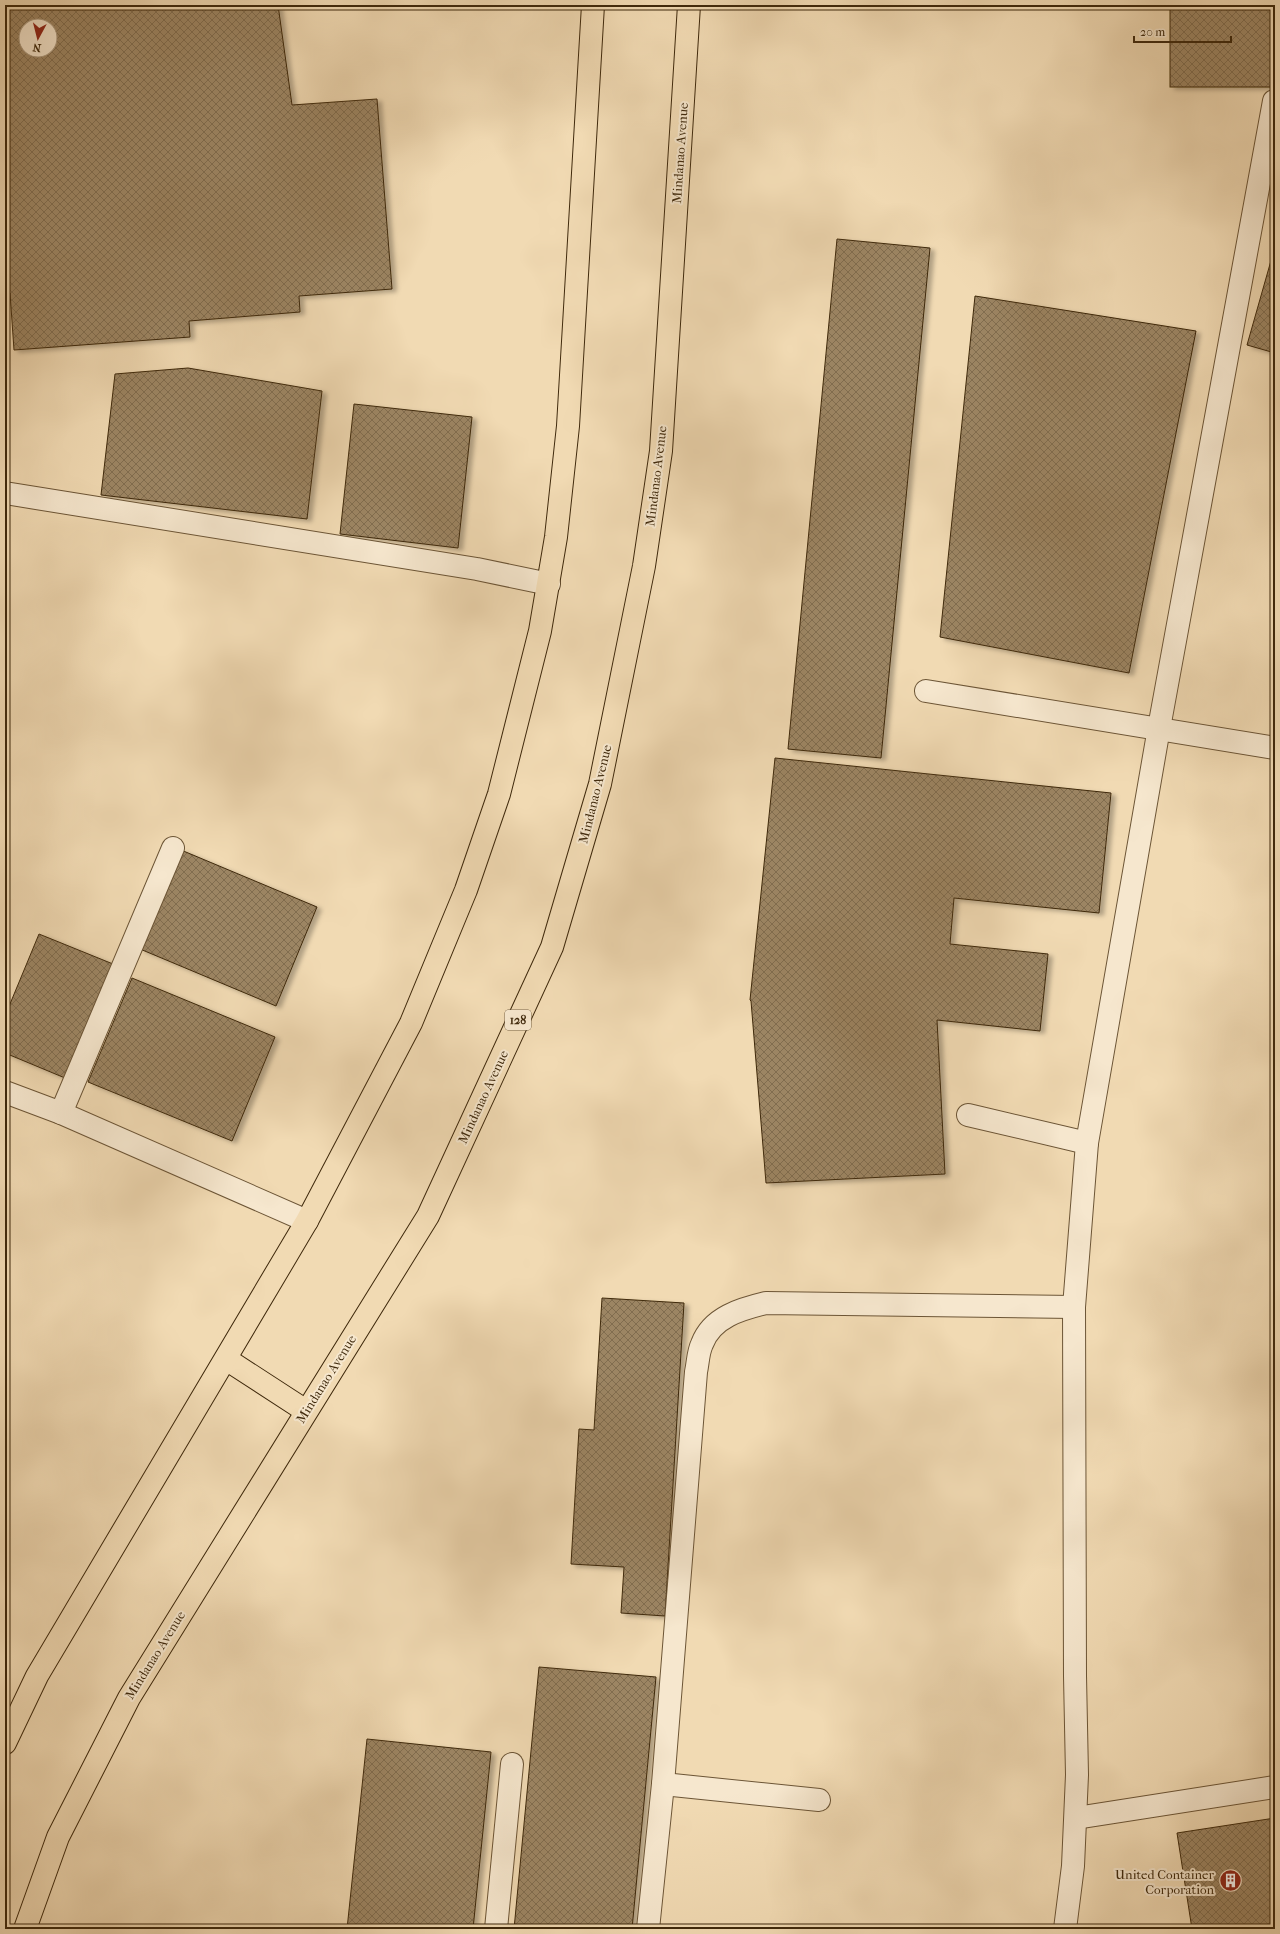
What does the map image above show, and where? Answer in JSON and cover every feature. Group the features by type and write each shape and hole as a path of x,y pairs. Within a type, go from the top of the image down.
{"main road":[{"path":"5,1743 37,1676 307,1221 411,1023 466,890 499,794 540,631 556,537 568,426 593,5"},
{"name":"Mindanao Avenue","path":"25,1929 58,1837 129,1698 428,1216 552,947 600,784 644,566 660,450 689,5"},
{"path":"226,1359 306,1411"}],"lane":[{"path":"1065,1929 1073,1866 1076,1818 1074,1307 1087,1143 1159,728 1274,101"},
{"path":"5,493 477,569 549,584"},
{"path":"926,691 1275,748"},
{"path":"61,1112 173,848"},
{"path":"5,1092 61,1112 307,1221"},
{"path":"968,1116 1087,1143"},
{"path":"648,1929 663,1784 696,1372 702,1343 715,1324 740,1309 766,1303 1074,1307"},
{"path":"496,1929 512,1764"},
{"path":"663,1784 819,1800"},
{"path":"1076,1818 1275,1787"}],"building":[{"path":"5,5 278,5 292,105 377,99 392,289 299,296 300,312 189,321 190,337 14,350 10,293 5,293"},
{"path":"1170,5 1275,5 1275,87 1170,87"},
{"path":"837,239 930,248 881,758 788,749"},
{"path":"1275,250 1275,353 1247,345"},
{"path":"975,296 1196,331 1129,673 940,637"},
{"path":"188,368 322,391 307,519 101,495 115,374"},
{"path":"354,404 472,417 458,548 340,534"},
{"path":"775,758 1111,793 1099,913 954,898 950,944 1048,954 1040,1031 937,1020 945,1174 766,1183 750,1000"},
{"path":"181,850 317,907 276,1006 140,949"},
{"path":"39,934 113,964 65,1078 5,1053 5,1016"},
{"path":"132,978 275,1037 232,1141 88,1082"},
{"path":"602,1298 684,1303 665,1616 621,1613 624,1567 571,1564 579,1429 594,1430"},
{"path":"539,1667 656,1677 632,1929 514,1929"},
{"path":"367,1739 491,1752 473,1929 347,1929"},
{"name":"United Container Corporation","path":"1275,1818 1275,1929 1192,1929 1177,1833"}],"place":[{"name":"United Container Corporation","path":"1230,1881"}]}
